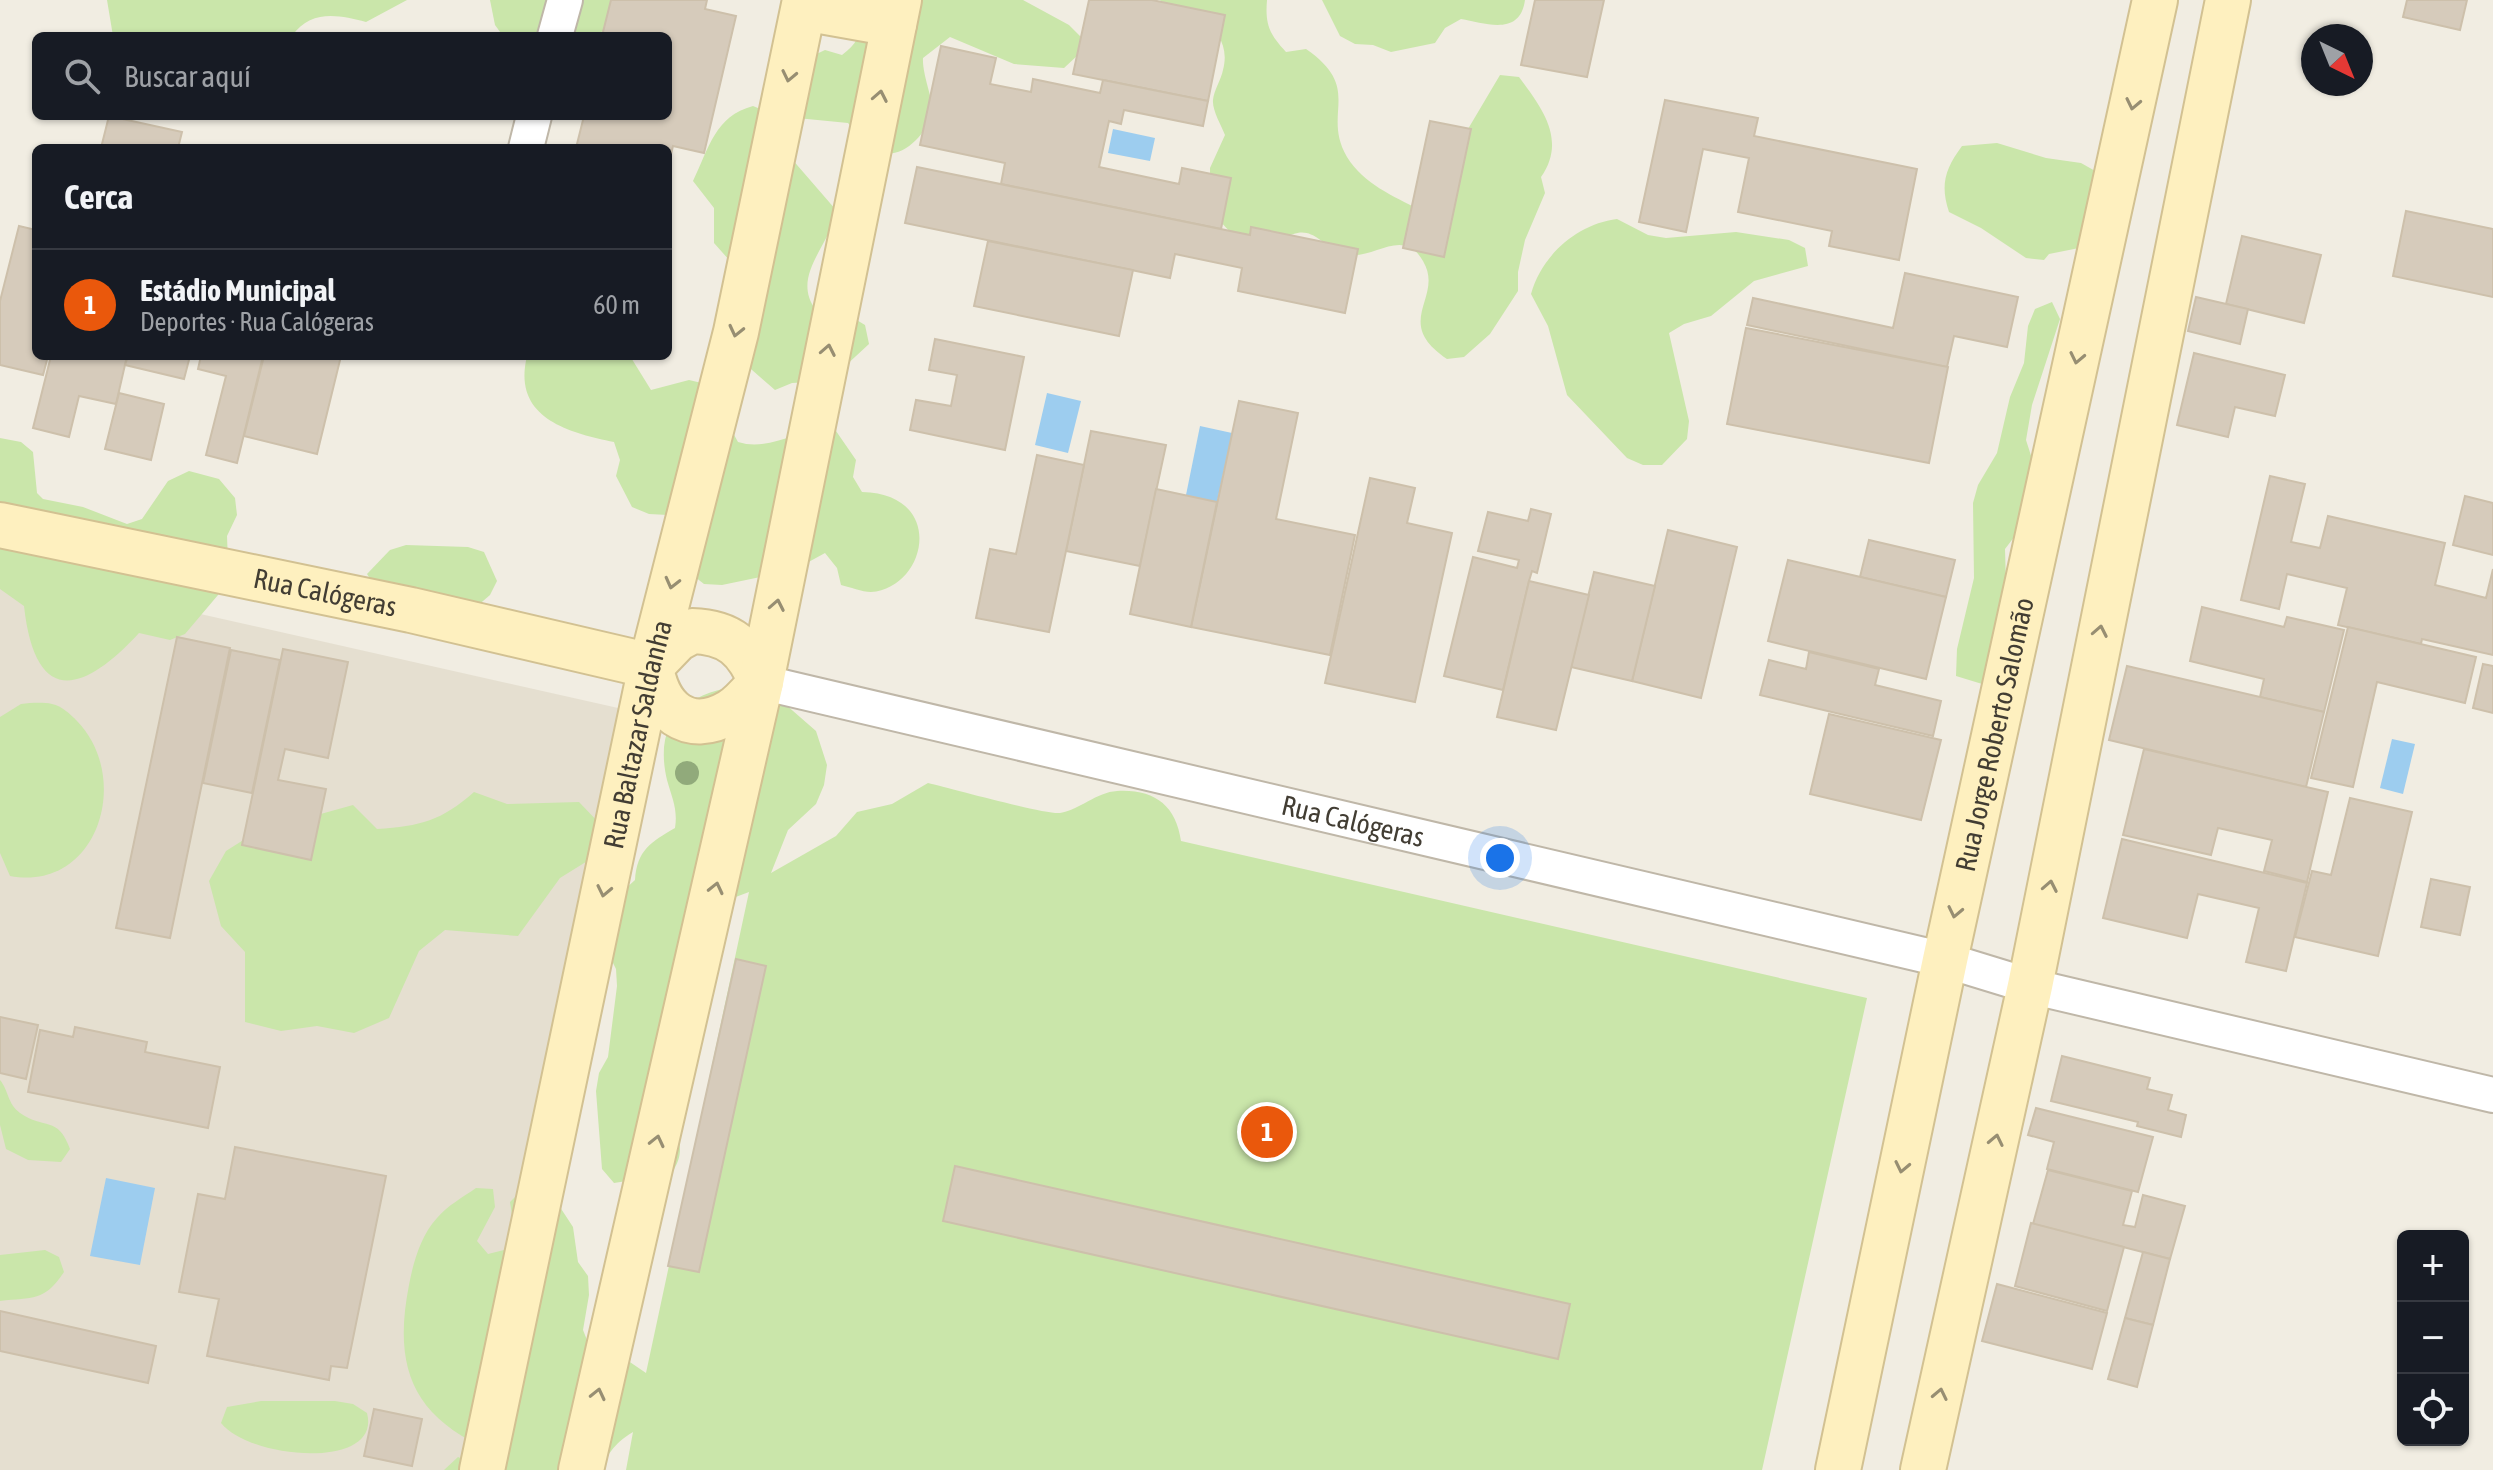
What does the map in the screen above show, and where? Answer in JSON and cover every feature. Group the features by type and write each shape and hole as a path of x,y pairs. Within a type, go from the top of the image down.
{"main road":[{"name":"Rua Jorge Roberto Salomão","path":"1838,1470 1945,960 2155,0"},
{"path":"1923,1470 2030,986 2228,0"},
{"path":"581,1470 761,682 897,12 805,4"},
{"name":"Rua Baltazar Saldanha","path":"482,1470 651,666 736,332 805,4"},
{"path":"2145,51 2212,68"},
{"name":"Rua Calógeras","path":"0,525 411,610 651,666"},
{"path":"692,631 711,631 728,637 744,648 761,682 732,711 714,720 694,720 675,714 660,701 651,666 677,639 692,631"}],"street":[{"path":"556,32 565,0"},
{"path":"527,144 533,120"},
{"name":"Rua Calógeras","path":"761,682 1945,960 2030,986 2493,1095"}],"shaded area":[{"path":"0,569 627,710 510,1470 0,1470"}],"green space":[{"path":"107,0 407,0 366,22 326,16 308,21 296,32 112,32"},
{"path":"490,0 642,0 615,26 601,32 500,32 495,25"},
{"path":"858,0 1023,0 1069,25 1081,37 1078,55 1064,68 1014,64 950,37 923,58 932,107 924,130 901,151 882,153 866,145 848,123 797,118 808,58 825,50 842,55 849,49 860,31"},
{"path":"1159,0 1267,0 1269,28 1280,46 1286,52 1306,49 1323,63 1333,77 1338,89 1340,141 1347,157 1370,182 1420,210 1500,75 1519,77 1543,113 1552,137 1552,150 1541,177 1545,193 1525,240 1518,272 1518,291 1490,334 1464,357 1447,359 1431,345 1423,333 1421,321 1428,274 1414,250 1405,246 1395,245 1351,255 1306,233 1281,240 1231,233 1219,220 1210,187 1210,168 1225,135 1213,104 1223,70 1225,55 1222,43 1207,24"},
{"path":"1322,0 1525,0 1522,12 1509,23 1490,25 1461,19 1445,28 1435,43 1391,52 1373,45 1355,44 1340,36"},
{"path":"753,106 770,113 791,158 836,210 810,272 807,284 809,296 815,309 850,316 865,325 869,344 829,381 792,383 775,390 735,355 738,270 714,243 714,208 693,181 722,125 730,117"},
{"path":"1997,143 2046,158 2081,163 2097,172 2084,247 2049,254 2044,260 2026,258 1981,228 1949,212 1945,185 1956,154 1962,146"},
{"path":"1617,219 1648,235 1666,238 1736,232 1789,240 1805,248 1808,266 1754,281 1711,316 1684,324 1669,333 1689,421 1687,439 1662,465 1643,465 1627,458 1567,395 1548,326 1531,294 1543,267 1563,244 1588,227"},
{"path":"2052,302 2060,319 2032,405 2026,440 2042,490 2037,507 2005,549 2007,619 1992,687 1956,676 1957,649 1974,578 1973,503 1978,485 1997,453 2010,397 2024,363 2028,326 2035,309"},
{"path":"526,360 632,360 651,390 689,380 706,384 738,442 763,444 812,431 836,431 856,460 853,477 862,492 889,497 907,508 917,523 919,541 915,559 905,575 890,587 871,592 841,585 837,568 825,553 794,570 722,585 704,584 690,573 668,515 649,514 632,507 616,476 620,460 614,442 578,433 547,418 535,407 524,377"},
{"path":"0,438 21,442 33,452 37,493 43,499 83,507 127,524 142,519 168,481 189,471 219,479 235,498 237,515 227,536 228,562 218,595 185,634 170,640 139,633 118,654 80,678 64,680 50,675 38,661 24,606 0,589"},
{"path":"406,545 468,547 484,552 497,581 490,595 476,607 385,601 367,574 390,550"},
{"path":"743,686 777,697 816,731 827,765 824,785 816,804 788,830 771,873 836,836 857,812 892,804 928,783 1018,806 1060,813 1110,792 1130,791 1152,796 1161,802 1174,818 1181,841 1867,998 1762,1470 626,1470 633,1432 615,1446 595,1470 444,1470 458,1457 474,1464 481,1446 437,1417 412,1381 406,1360 405,1312 413,1268 426,1233 445,1210 476,1188 493,1189 495,1207 477,1241 488,1254 504,1250 515,1236 510,1202 522,1190 554,1198 573,1227 578,1262 588,1276 589,1295 583,1330 589,1345 621,1356 646,1373 749,892 733,898 665,1111 679,1142 676,1165 671,1174 614,1183 602,1169 596,1091 599,1073 608,1057 617,986 616,969 608,953 611,902 635,880 639,861 647,848 675,828 675,809 664,759 670,726 690,702 705,694"},
{"path":"21,704 52,704 69,713 94,745 102,772 103,800 97,826 84,849 65,867 40,876 10,876 0,853 0,717"},
{"path":"474,792 507,804 579,802 603,827 589,860 560,878 518,936 445,930 419,951 389,1018 354,1033 317,1026 281,1031 245,1022 245,952 221,926 209,881 226,851 256,832 353,805 377,829 418,824 451,810"},
{"path":"0,1080 20,1113 60,1131 70,1149 61,1162 28,1160 6,1149 0,1125"},
{"path":"45,1250 59,1257 64,1272 57,1282 37,1296 0,1301 0,1255"},
{"path":"261,1401 335,1401 353,1404 367,1413 366,1431 355,1444 335,1451 311,1453 259,1445 237,1436 221,1423 227,1407"}],"water":[{"path":"1113,129 1155,138 1150,161 1108,153"},
{"path":"1047,393 1081,401 1068,453 1035,445"},
{"path":"1200,426 1232,433 1217,502 1186,495"},
{"path":"2392,739 2415,744 2403,794 2380,788"},
{"path":"106,1178 155,1188 140,1265 90,1256"}],"building":[{"path":"611,0 707,0 705,9 736,16 704,153 673,146 672,150 672,144 577,144 583,120 672,120 672,32 603,32"},
{"path":"1089,0 1152,0 1225,15 1208,101 1073,74"},
{"path":"1535,0 1604,0 1587,77 1521,65"},
{"path":"2407,0 2467,0 2460,30 2403,17"},
{"path":"941,46 996,58 990,84 1031,92 1033,79 1100,93 1103,80 1208,101 1203,126 1124,110 1121,124 1109,121 1099,167 1179,184 1182,168 1231,178 1221,229 1001,184 1005,163 920,145"},
{"path":"1665,100 1758,118 1754,136 1917,169 1899,260 1829,246 1832,231 1738,212 1749,158 1703,149 1686,232 1639,222"},
{"path":"108,120 127,120 182,132 179,144 102,144"},
{"path":"1430,121 1471,129 1444,257 1403,248"},
{"path":"917,167 1250,235 1251,227 1358,249 1345,313 1238,291 1242,268 1175,254 1170,278 905,223"},
{"path":"2406,211 2493,229 2493,297 2393,276"},
{"path":"19,226 32,229 32,360 47,360 43,375 0,365 0,301"},
{"path":"2242,236 2321,255 2304,323 2226,304"},
{"path":"988,241 1133,270 1119,336 974,306"},
{"path":"1905,273 2018,297 2007,347 1954,336 1947,367 1747,325 1753,298 1893,328"},
{"path":"2196,297 2248,309 2240,344 2188,331"},
{"path":"1746,328 1948,367 1929,463 1727,424"},
{"path":"935,339 1024,357 1005,450 910,430 916,400 951,406 957,375 929,370"},
{"path":"2194,353 2285,375 2275,416 2235,407 2228,437 2177,425"},
{"path":"50,360 126,360 116,404 79,396 69,437 33,428"},
{"path":"127,360 189,360 184,379 125,365"},
{"path":"200,360 262,360 237,463 206,455 226,376 198,369"},
{"path":"263,360 340,360 317,454 244,436"},
{"path":"119,393 164,404 151,460 105,449"},
{"path":"1239,401 1298,413 1276,519 1355,535 1330,655 1191,627"},
{"path":"1091,431 1166,445 1140,566 1066,551"},
{"path":"1037,455 1084,465 1049,632 976,618 990,549 1016,554"},
{"path":"2270,476 2305,484 2291,542 2320,548 2328,516 2445,543 2435,585 2486,598 2493,569 2493,655 2422,639 2421,644 2338,625 2347,588 2287,574 2279,609 2241,600"},
{"path":"1370,478 1415,488 1407,523 1452,533 1415,702 1325,683"},
{"path":"1156,489 1217,502 1191,627 1130,614"},
{"path":"2465,496 2493,503 2493,555 2453,545"},
{"path":"1531,509 1551,514 1537,573 1532,571 1529,581 1503,690 1444,676 1473,557 1517,568 1519,560 1478,551 1488,512 1528,521"},
{"path":"1668,530 1737,547 1701,698 1632,681"},
{"path":"1869,540 1955,560 1946,597 1860,577"},
{"path":"1788,560 1946,597 1926,679 1768,641"},
{"path":"1594,572 1655,586 1632,681 1571,667"},
{"path":"1529,581 1589,595 1556,730 1497,717"},
{"path":"2202,607 2284,627 2287,617 2344,630 2324,712 2260,697 2264,679 2190,661"},
{"path":"2348,627 2476,657 2465,703 2377,682 2353,787 2311,778"},
{"path":"177,637 230,648 170,938 116,928"},
{"path":"283,649 348,662 328,758 285,749 278,780 326,789 311,860 242,845"},
{"path":"231,650 280,660 252,793 203,783"},
{"path":"1809,652 1879,669 1875,685 1941,701 1933,736 1760,695 1769,660 1806,669"},
{"path":"2483,664 2493,666 2493,713 2473,708"},
{"path":"2127,666 2324,712 2306,787 2109,740"},
{"path":"1829,714 1941,740 1921,820 1810,794"},
{"path":"2144,749 2328,792 2307,882 2264,871 2272,840 2218,828 2211,855 2123,835"},
{"path":"2350,798 2412,812 2378,956 2295,937 2312,871 2331,875"},
{"path":"2122,839 2307,883 2286,971 2246,962 2259,908 2198,894 2187,938 2103,918"},
{"path":"2431,879 2470,887 2460,935 2421,927"},
{"path":"736,959 766,966 699,1272 668,1266"},
{"path":"0,1017 38,1025 26,1079 0,1073"},
{"path":"75,1027 147,1042 145,1052 220,1067 208,1128 28,1092 40,1030 73,1037"},
{"path":"2062,1056 2150,1078 2147,1089 2172,1095 2168,1110 2186,1115 2181,1137 2137,1126 2138,1122 2051,1101"},
{"path":"2036,1108 2153,1137 2138,1192 2047,1169 2054,1142 2028,1135"},
{"path":"235,1147 386,1176 347,1368 331,1366 329,1380 207,1356 219,1299 179,1292 198,1194 225,1199"},
{"path":"955,1166 1570,1304 1558,1359 943,1221"},
{"path":"2048,1170 2132,1191 2123,1225 2135,1227 2143,1195 2185,1206 2170,1259 2033,1224"},
{"path":"2031,1223 2124,1247 2107,1311 2015,1286"},
{"path":"2143,1252 2170,1259 2153,1325 2125,1318"},
{"path":"1997,1284 2107,1313 2092,1369 1982,1341"},
{"path":"0,1311 156,1346 148,1383 0,1351"},
{"path":"2125,1318 2153,1325 2137,1387 2108,1379"},
{"path":"374,1409 422,1419 412,1466 364,1456"}],"place":[{"name":"Estádio Municipal","path":"1267,1132"}]}
